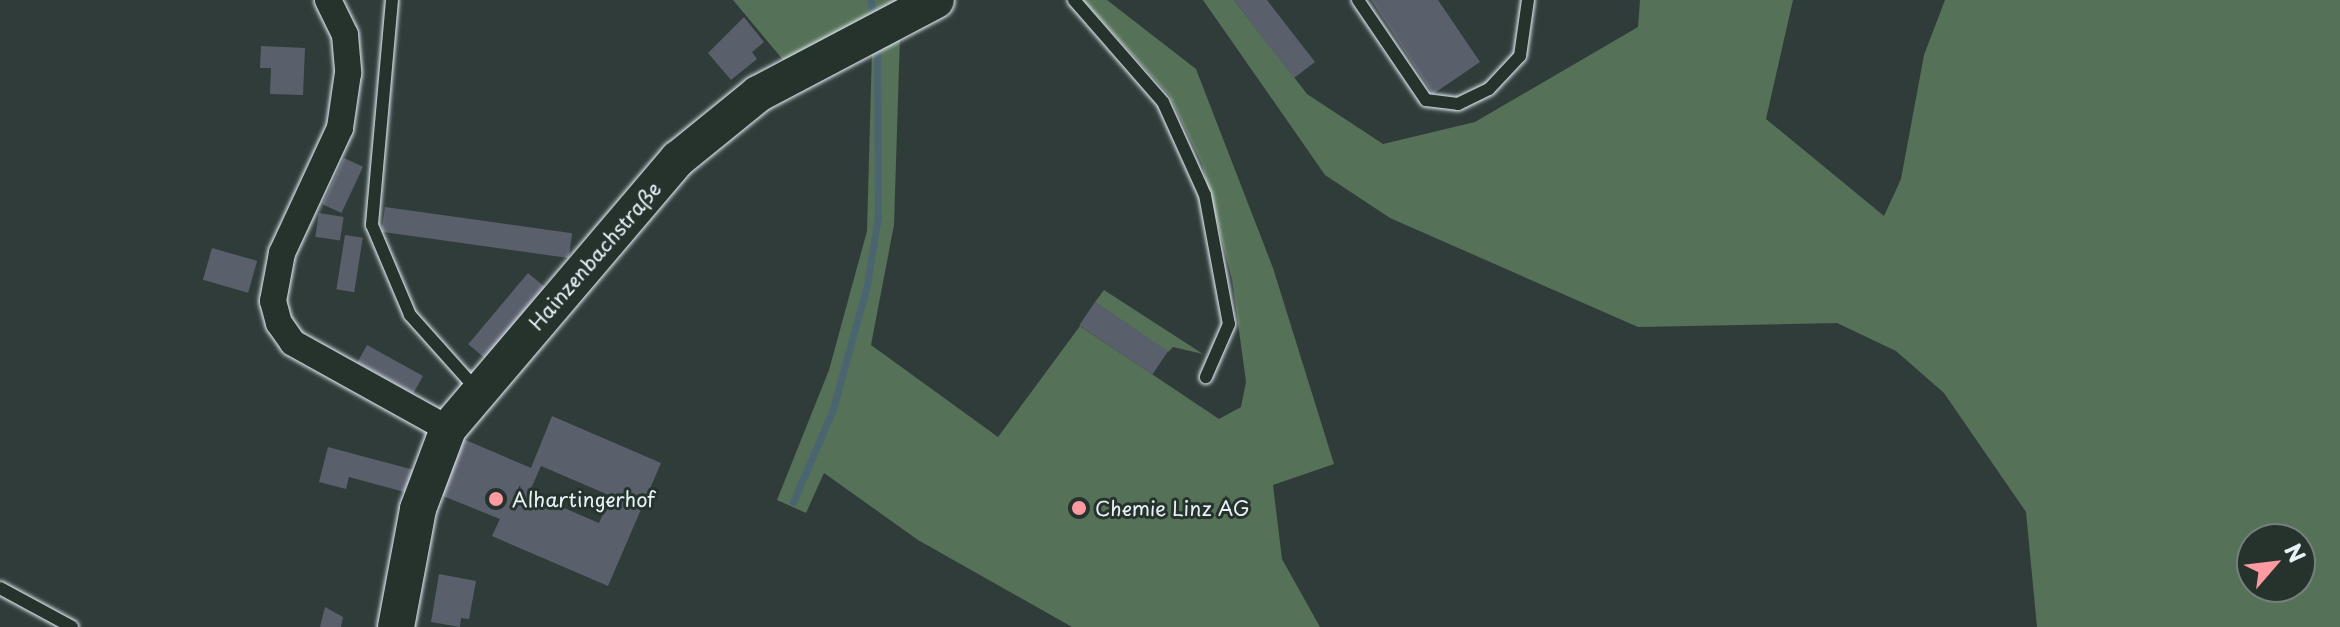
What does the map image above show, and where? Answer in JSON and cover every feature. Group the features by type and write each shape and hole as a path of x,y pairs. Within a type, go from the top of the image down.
{"street":[{"path":"328,0 345,35 344,100 327,164 282,253 273,301 279,323 293,343 448,429"},
{"name":"Hainzenbachstraße","path":"396,627 418,509 448,429 479,392 706,132 860,38 924,6"}],"lane":[{"path":"392,0 372,225 410,315 479,392"},
{"path":"1074,0 1163,102 1201,181 1220,248 1229,324 1206,377"},
{"path":"1358,0 1426,100 1458,104 1489,89 1520,56 1528,0"},
{"path":"0,588 72,627"}],"green space":[{"path":"733,0 898,0 784,61"},
{"path":"1083,0 1107,0 1196,69 1273,268 1334,464 1273,485 1282,559 1320,627 1072,627 918,540 824,473 806,513 777,500 829,370 867,231 872,49 900,36 894,225 871,345 998,437 1080,326 1219,419 1241,407 1246,382 1232,279 1202,164 1169,95"},
{"path":"1203,0 1234,0 1307,94 1383,144 1475,122 1638,27 1640,0 1793,0 1766,119 1884,216 1901,179 1924,55 1945,0 2340,0 2340,627 2037,627 2026,512 1944,393 1896,351 1837,323 1638,327 1390,218 1325,175"},
{"path":"1104,290 1203,354 1173,347 1168,352 1095,302"}],"building":[{"path":"1234,0 1267,0 1315,62 1294,78"},
{"path":"1371,0 1438,0 1480,62 1433,94"},
{"path":"744,17 764,42 752,52 757,59 731,80 708,53"},
{"path":"261,46 305,48 303,95 270,94 271,68 260,68"},
{"path":"344,158 363,167 341,213 322,204"},
{"path":"385,207 572,233 569,258 382,232"},
{"path":"319,213 344,217 340,241 315,237"},
{"path":"345,235 363,238 354,292 336,289"},
{"path":"212,248 257,261 248,293 203,280"},
{"path":"528,273 546,288 486,359 468,344"},
{"path":"1095,302 1168,351 1152,374 1079,325"},
{"path":"367,345 423,376 413,394 357,362"},
{"name":"Alhartingerhof","path":"552,416 661,463 608,586 492,536 500,519 438,494 461,438 531,468","holes":["541,466 611,496 599,523 529,493"]},
{"path":"328,447 414,470 408,493 349,477 346,489 319,482"},
{"path":"439,574 476,581 469,619 461,618 460,627 431,622"},
{"path":"325,607 343,617 341,627 320,627"}],"waterway":[{"path":"871,0 873,21"},
{"path":"793,502 833,409 867,285 878,216 877,41"}],"place":[{"name":"Alhartingerhof","path":"496,499"},
{"name":"Chemie Linz AG","path":"1079,508"}]}
